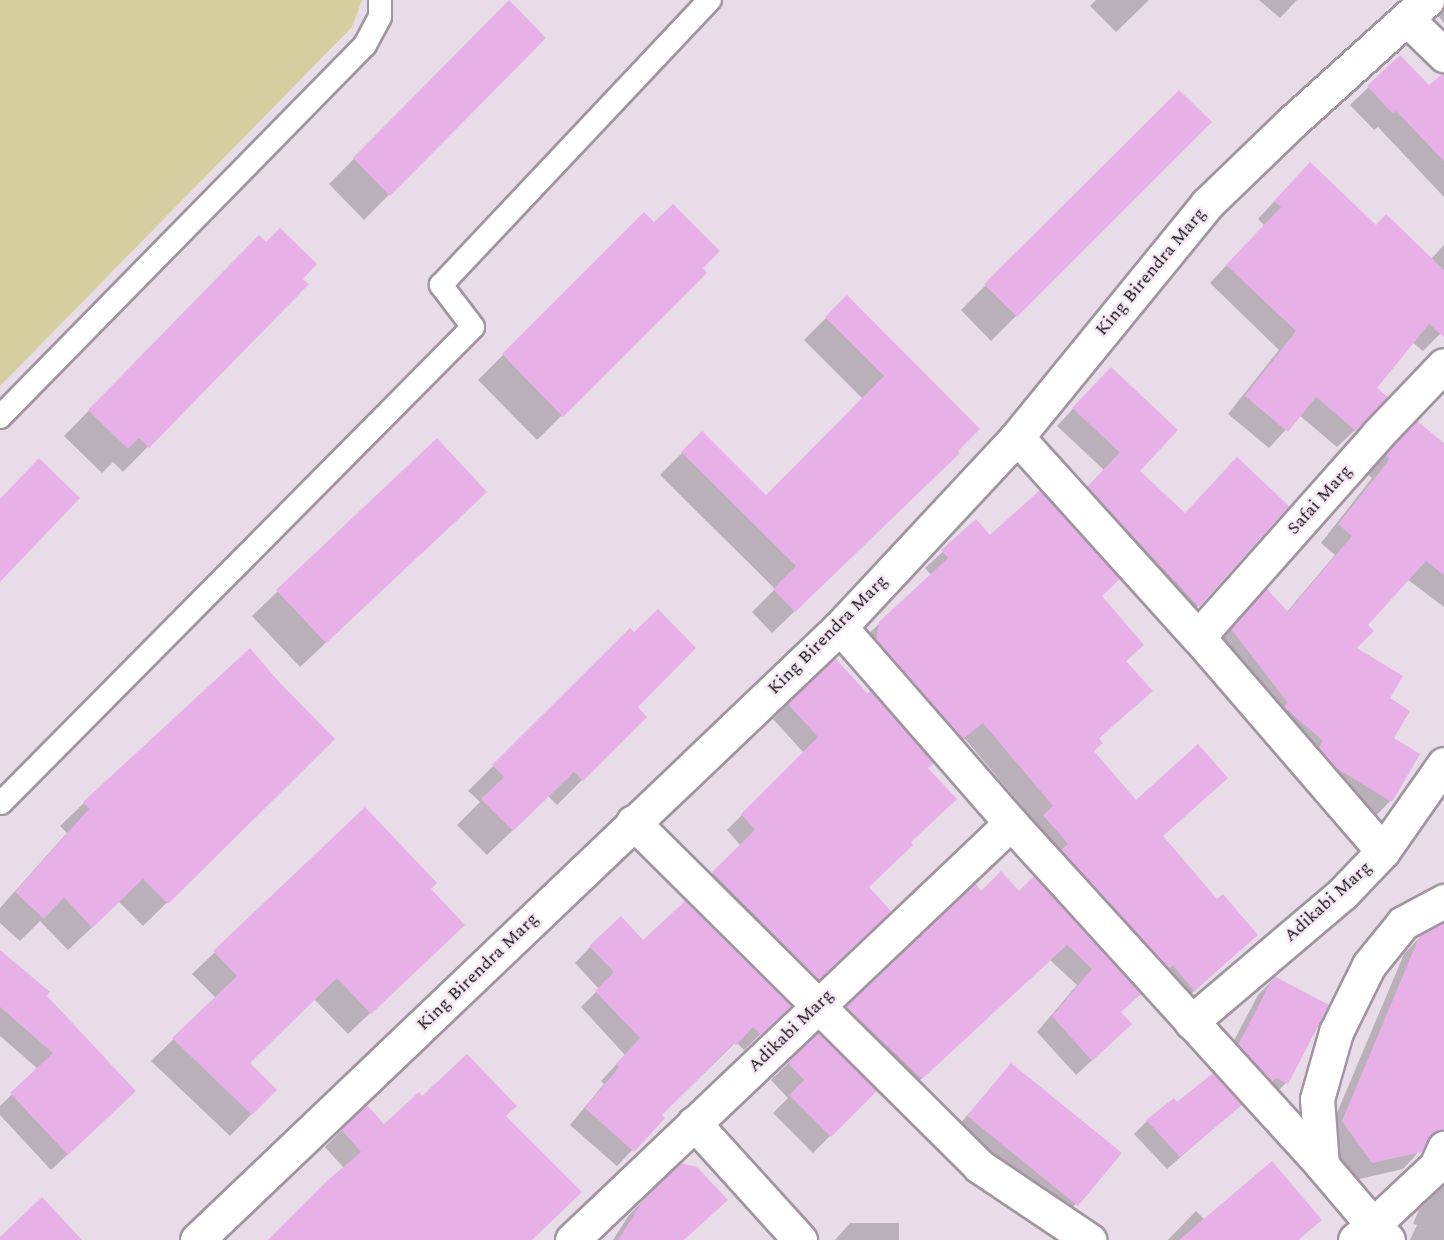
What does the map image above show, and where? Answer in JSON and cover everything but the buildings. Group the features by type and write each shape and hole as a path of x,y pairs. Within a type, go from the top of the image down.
{"street":[{"path":"1417,9 1444,55"},
{"name":"King Birendra Marg","path":"197,1240 840,627 1017,437 1207,204 1293,121 1417,9"},
{"name":"Safai Marg","path":"1198,637 1378,435 1444,365"},
{"path":"1017,437 1198,637 1383,851"},
{"path":"840,627 1011,823 1322,1165 1372,1235 1436,1166 1444,1148"},
{"name":"Adikabi Marg","path":"1191,1022 1343,893 1383,851 1444,764"},
{"path":"633,822 979,1166 1089,1240"},
{"name":"Adikabi Marg","path":"572,1240 1011,823"},
{"path":"1322,1165 1317,1100 1336,1032 1369,965 1403,923 1444,901"},
{"path":"694,1123 800,1240"}],"lane":[{"path":"0,417 365,45 380,17 380,0"},
{"path":"0,804 473,327 441,285 710,0"}],"shaded area":[{"path":"0,0 362,0 352,27 0,386"}]}
